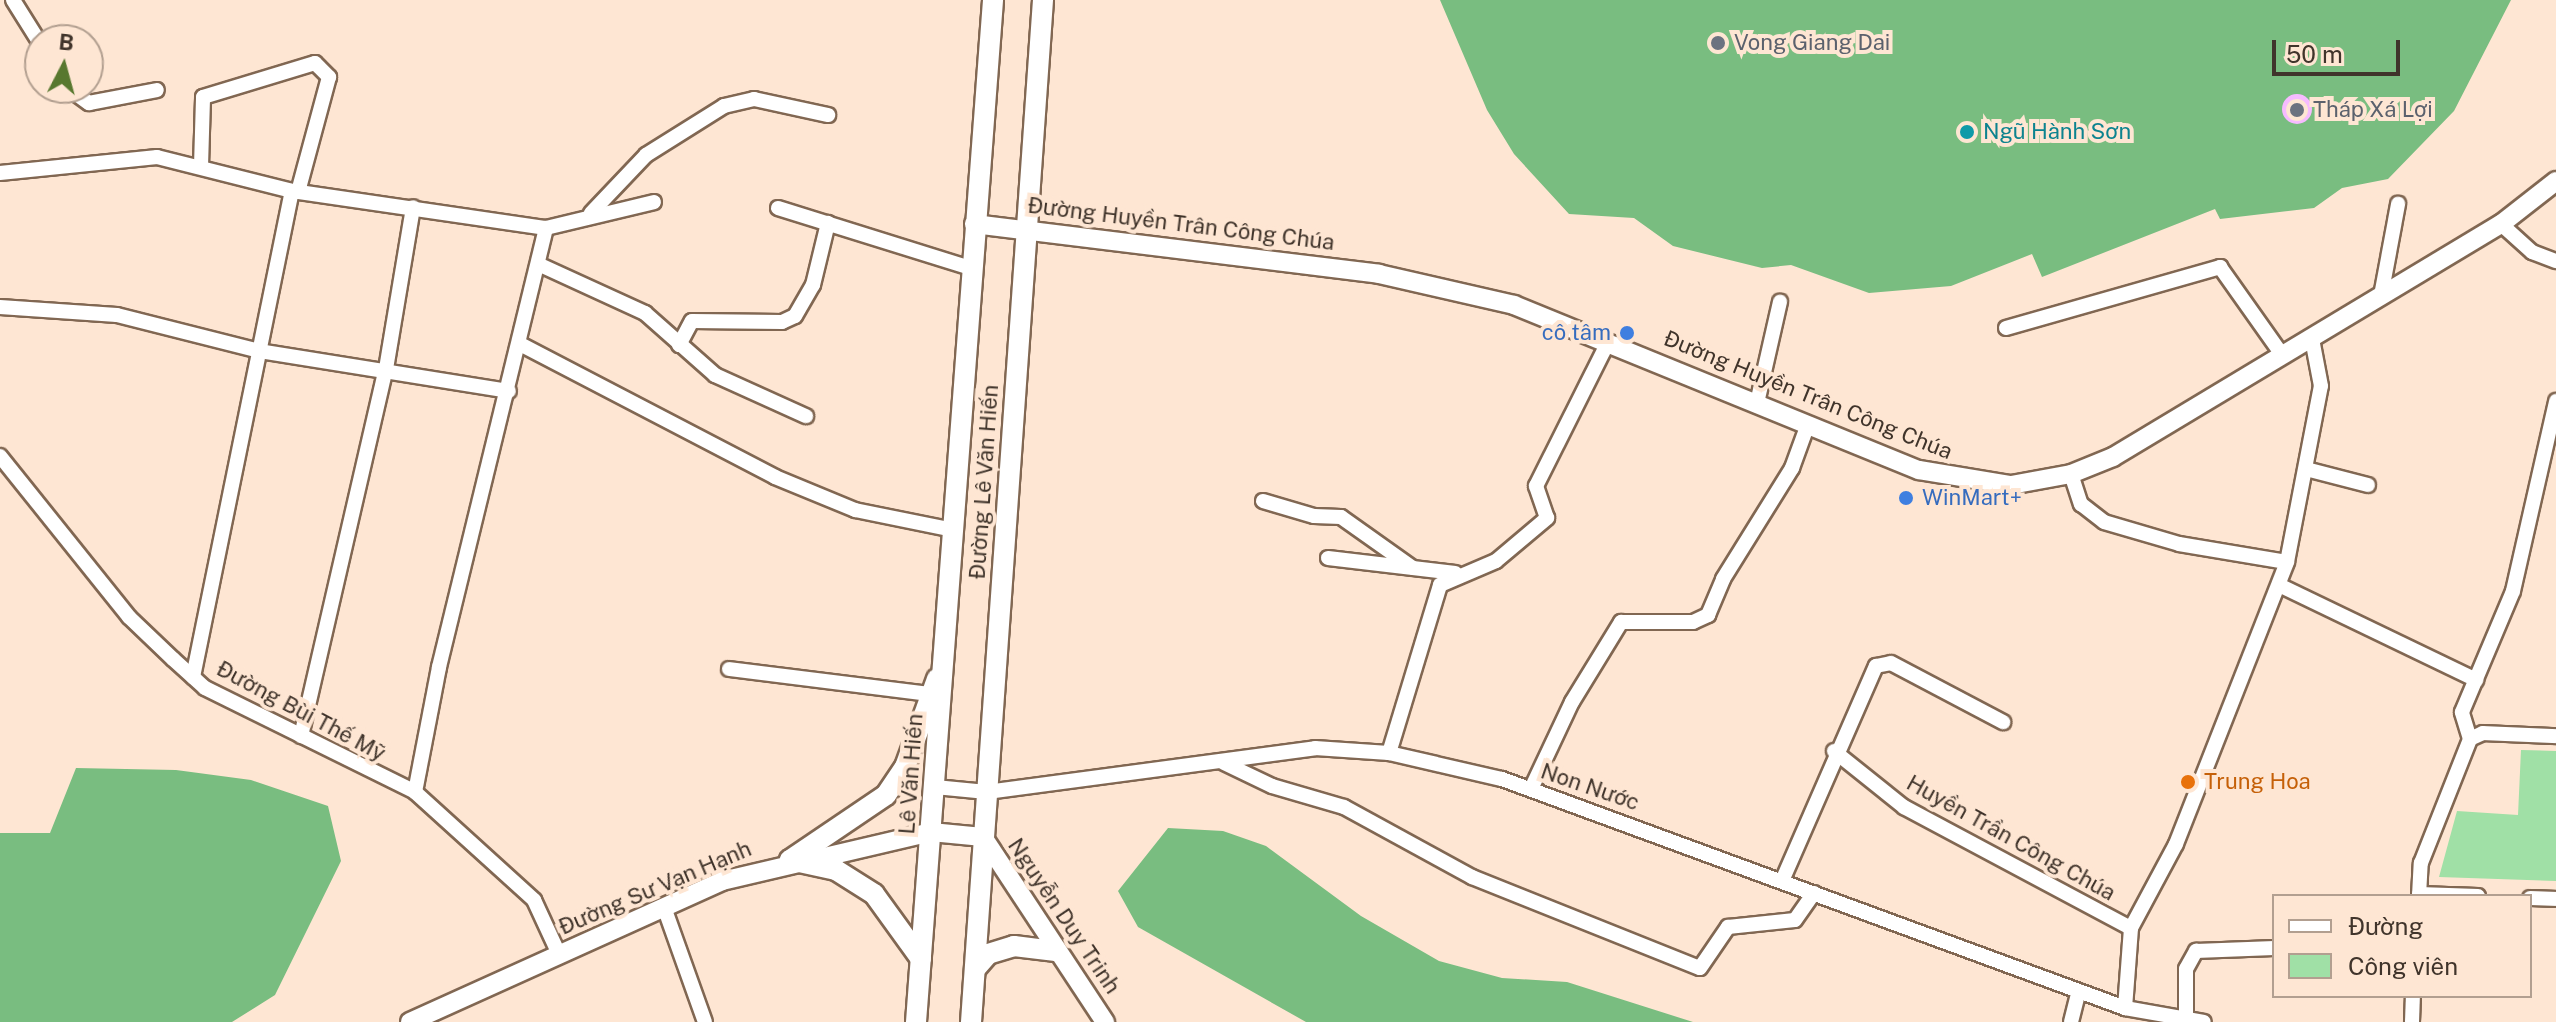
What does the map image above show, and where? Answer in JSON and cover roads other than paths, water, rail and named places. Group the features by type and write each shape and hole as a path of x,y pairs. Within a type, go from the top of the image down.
{"main road":[{"name":"Đường Lê Văn Hiến","path":"953,530 993,0"},
{"name":"Đường Lê Văn Hiến","path":"976,968 1043,0"},
{"name":"Lê Văn Hiến","path":"916,1022 953,530"},
{"path":"790,860 886,795 905,767 943,664"},
{"path":"790,860 836,870 874,894 921,959"},
{"path":"971,1022 976,968 988,954 1014,946 1054,951"}],"street":[{"path":"13,0 28,24"},
{"path":"193,677 259,351 295,192 329,77 315,63 203,97 201,166"},
{"path":"104,100 157,90"},
{"path":"577,221 605,205 646,155 724,106 754,99 828,115"},
{"path":"0,173 157,157 295,192 546,228 654,202"},
{"name":"Đường Huyền Trân Công Chúa","path":"974,224 1379,274 1514,305 1808,424 1955,479 2011,485 2071,474 2113,457 2501,224 2556,181"},
{"path":"2381,296 2398,204"},
{"path":"301,736 386,369 413,207"},
{"path":"778,208 971,268"},
{"path":"679,345 692,321 782,322 795,316 813,285 828,223"},
{"path":"2501,224 2532,252 2556,261"},
{"path":"415,792 439,667 509,391 546,228"},
{"path":"538,264 636,308 715,375 806,416"},
{"path":"2006,328 2220,267 2283,356"},
{"path":"1757,403 1780,302"},
{"path":"0,307 117,315 259,351 509,391"},
{"path":"2125,1008 2131,928 2176,844 2287,562 2321,386 2312,339"},
{"path":"1389,753 1440,585 1459,574 1496,561 1547,518 1536,486 1608,342"},
{"path":"520,344 775,477 855,510 953,530"},
{"path":"2419,894 2421,863 2466,745 2462,712 2513,591 2556,401"},
{"path":"1531,789 1572,702 1621,622 1693,622 1708,615 1723,579 1792,468 1808,424"},
{"name":"Đường Bùi Thế Mỹ","path":"0,456 129,617 193,677 301,736 415,792 534,900 559,954"},
{"path":"2306,469 2368,485"},
{"path":"2071,474 2081,504 2104,522 2179,544 2287,562"},
{"path":"1263,501 1314,516 1341,517 1413,568"},
{"path":"1328,558 1459,574"},
{"path":"2279,585 2476,680"},
{"path":"1782,881 1834,751 1883,663 2003,722"},
{"path":"729,669 930,694"},
{"path":"2466,745 2483,733 2556,736"},
{"name":"Non Nước","path":"935,787 987,792 1224,763 1315,748 1389,753 1531,789 2157,1019 2204,1022"},
{"name":"Huyền Trần Công Chúa","path":"1834,751 1904,807 2131,928"},
{"path":"1224,763 1272,786 1330,801 1472,877 1700,968 1728,927 1795,920 1814,893"},
{"name":"Đường Sư Vạn Hạnh","path":"410,1022 664,907 790,860 931,832 983,837"},
{"name":"Nguyễn Duy Trinh","path":"983,837 1054,951 1105,1022"},
{"path":"2532,898 2556,899"},
{"path":"664,907 705,1022"},
{"path":"2186,1021 2186,969 2196,951 2272,948"},
{"path":"2071,1022 2079,991"},
{"path":"2412,1022 2413,998"}],"place":[{"name":"Vong Giang Dai","path":"1718,43"},
{"name":"Tháp Xá Lợi","path":"2297,110"},
{"name":"Ngũ Hành Sơn","path":"1967,132"},
{"name":"cô tâm","path":"1627,333"},
{"name":"WinMart+","path":"1906,498"},
{"name":"Trung Hoa","path":"2188,782"}]}
